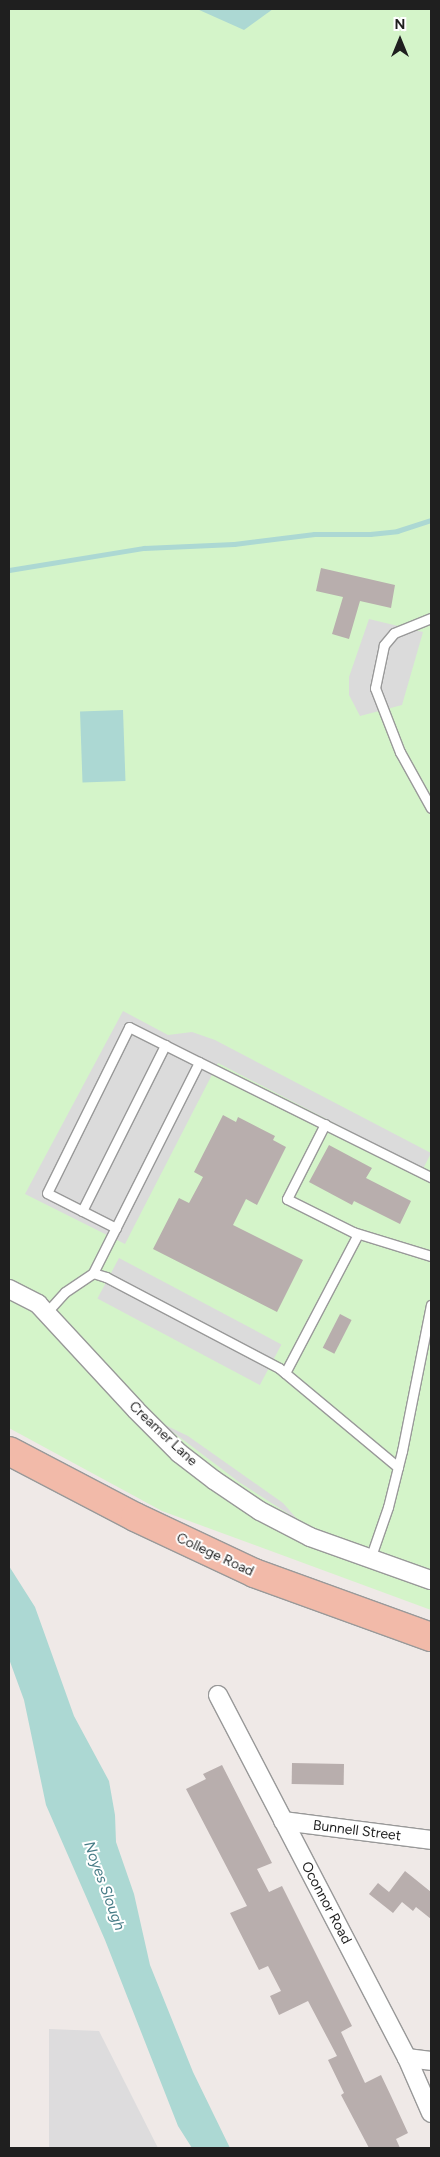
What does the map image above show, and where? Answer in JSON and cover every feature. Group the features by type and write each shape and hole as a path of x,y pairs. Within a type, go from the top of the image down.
{"main road":[{"name":"College Road","path":"9,1451 135,1517 254,1573 431,1637"}],"street":[{"name":"Creamer Lane","path":"9,1289 38,1304 136,1410 179,1452 207,1474 282,1523 370,1559 431,1580"},
{"name":"Oconnor Road","path":"218,1695 407,2058 431,2113"},
{"name":"Bunnell Street","path":"283,1822 431,1840"},
{"path":"407,2058 431,2061"}],"lane":[{"path":"431,618 394,633 384,645 375,688 400,752 429,795 431,808"},
{"path":"116,1228 46,1193 129,1027 431,1177"},
{"path":"82,1211 165,1045"},
{"path":"46,1313 65,1292 94,1273 199,1062"},
{"path":"325,1124 287,1199 358,1234 431,1256"},
{"path":"285,1373 358,1234"},
{"path":"94,1273 285,1373 398,1467"},
{"path":"370,1559 398,1467 431,1305"}],"shaded area":[{"path":"369,619 423,632 402,705 360,716 349,695 349,677"},
{"path":"123,1011 168,1035 192,1032 215,1040 431,1153 423,1169 218,1063 125,1244 25,1194"},
{"path":"119,1258 281,1344 260,1385 97,1299"},
{"path":"161,1423 188,1436 283,1503 298,1520 239,1482"},
{"path":"49,2029 99,2031 158,2148 49,2148"}],"green space":[{"path":"9,9 431,9 431,1610 162,1511 9,1428"}],"water":[{"path":"197,9 273,9 244,30"},
{"path":"123,710 125,781 83,782 80,712"},
{"name":"Noyes Slough","path":"9,1566 35,1607 74,1716 109,1781 115,1815 116,1842 134,1894 150,1965 193,2072 230,2148 192,2148 178,2126 105,1940 46,1805 24,1700 9,1659"}],"building":[{"path":"321,568 395,585 391,608 360,601 349,639 332,634 343,597 316,591"},
{"path":"223,1115 236,1122 238,1117 275,1136 273,1140 286,1147 257,1205 246,1199 233,1225 303,1260 277,1312 153,1249 179,1198 189,1203 203,1177 194,1172"},
{"path":"329,1145 372,1168 366,1178 411,1201 400,1224 354,1201 352,1205 309,1182"},
{"path":"340,1314 352,1320 334,1354 323,1348"},
{"path":"292,1763 344,1764 344,1785 292,1784"},
{"path":"222,1765 272,1863 257,1869 269,1892 282,1886 352,2026 341,2032 365,2083 381,2075 391,2096 408,2133 396,2139 400,2148 369,2148 341,2095 344,2093 328,2060 337,2056 308,2001 279,2015 270,1996 281,1991 268,1966 259,1970 230,1913 247,1906 186,1789 206,1779 203,1774"},
{"path":"405,1871 431,1892 431,1919 416,1907 413,1911 402,1902 393,1913 369,1894 378,1883 389,1892"}],"waterway":[{"path":"9,570 144,548 234,544 314,534 370,534 397,531 431,520"}]}
